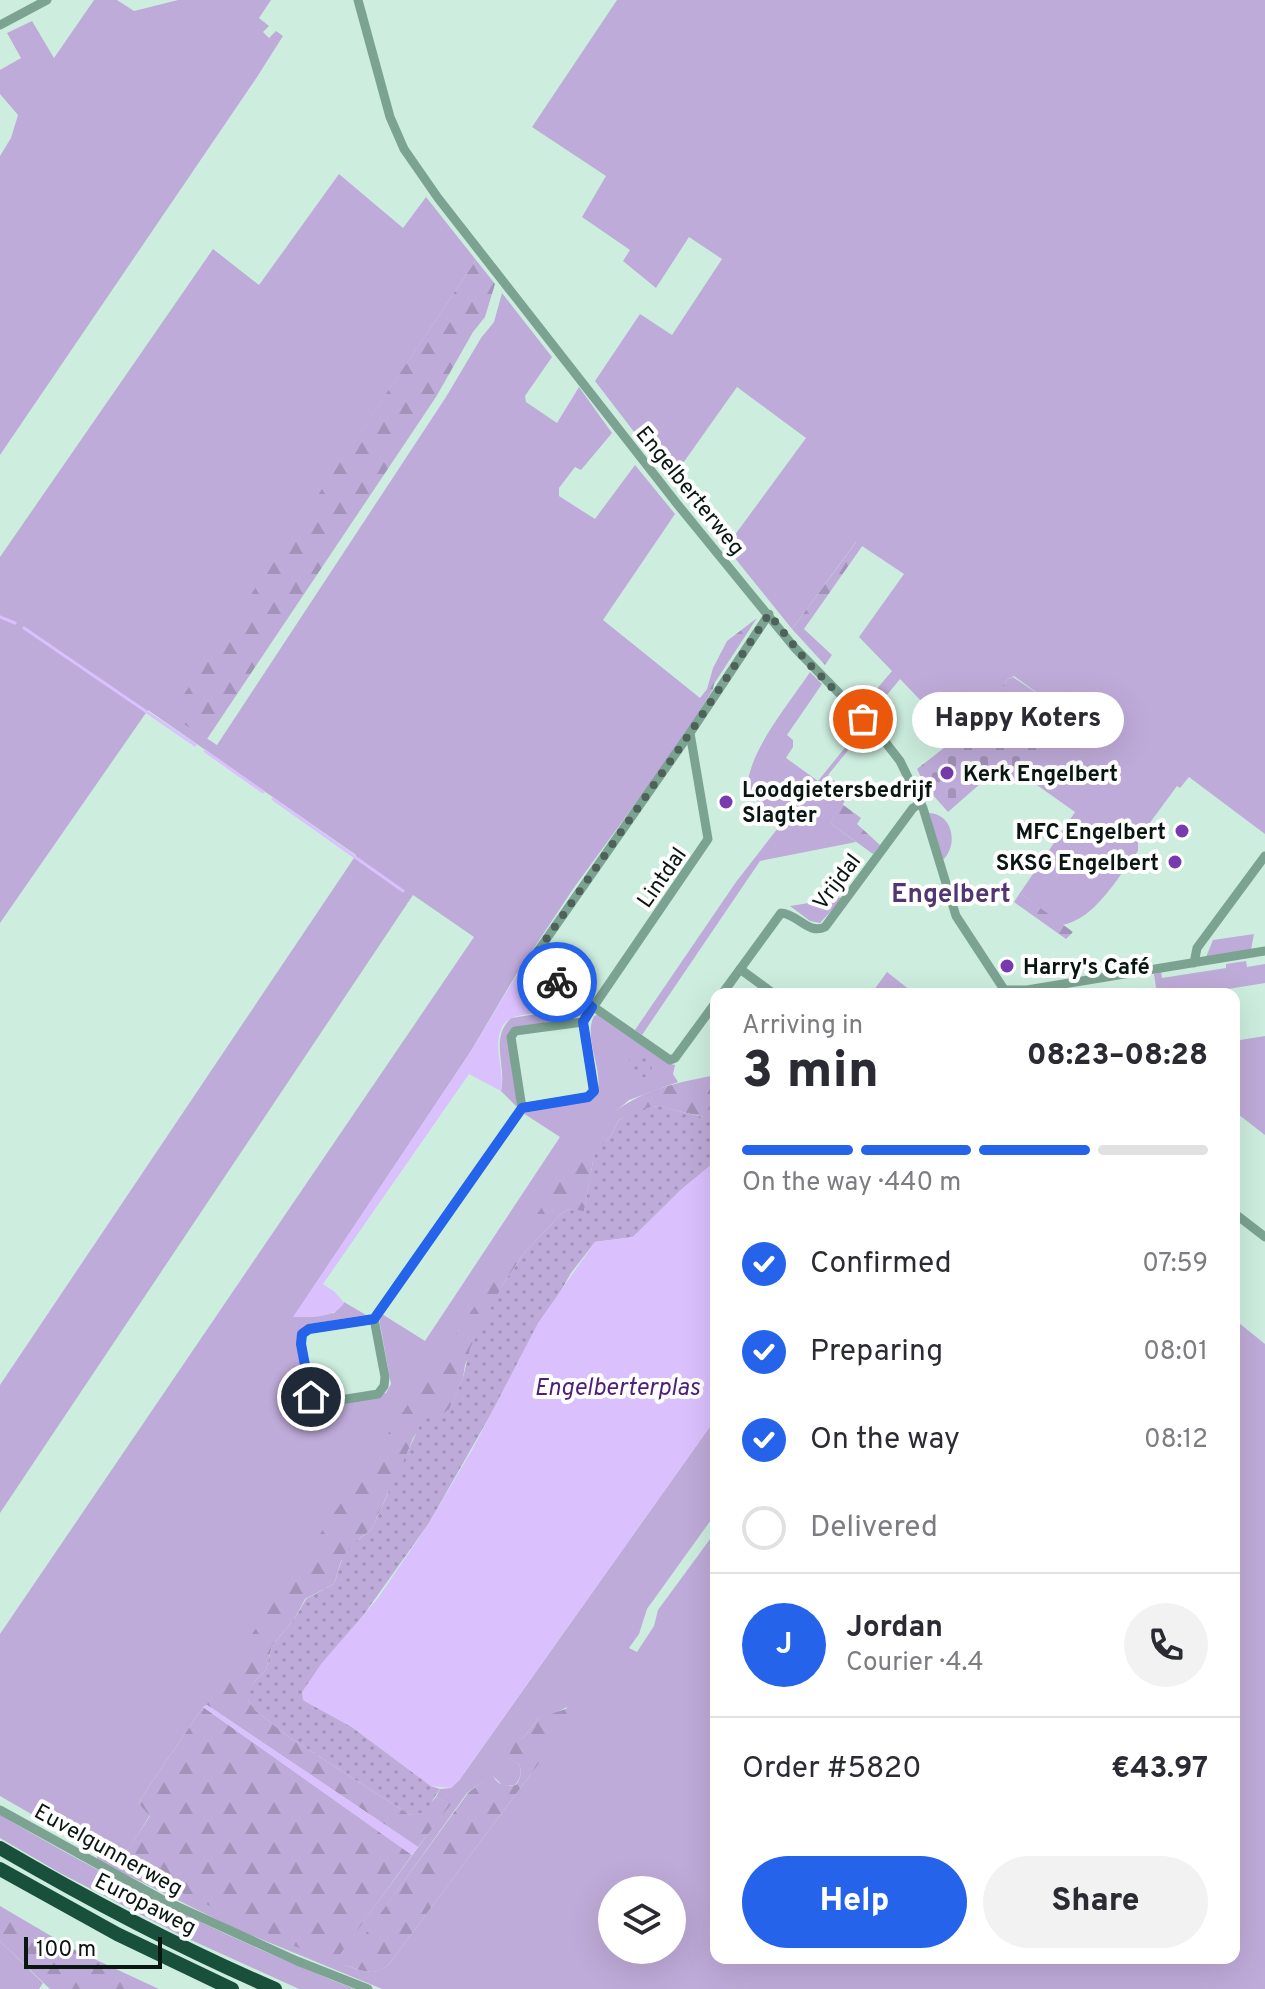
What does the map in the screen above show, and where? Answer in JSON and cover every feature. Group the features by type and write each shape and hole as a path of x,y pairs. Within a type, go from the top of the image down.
{"highway":[{"name":"Europaweg","path":"0,1848 106,1908 275,1989"},
{"name":"Europaweg","path":"0,1869 105,1928 232,1989"}],"street":[{"path":"0,25 47,0"},
{"name":"Engelberterweg","path":"358,0 390,117 404,149 438,198 678,505 821,676 879,734 900,761 921,803 956,916 1003,988"},
{"path":"710,1013 675,1058 670,1060 539,969 534,962 538,951 769,614"},
{"name":"Lintdal","path":"583,1022 708,839 690,733"},
{"name":"Vrijdal","path":"726,988 781,913 790,913 811,928 819,930 825,927 913,808 921,803"},
{"path":"1194,963 1197,948 1265,856"},
{"path":"1049,988 1265,951"},
{"path":"740,969 766,988"},
{"path":"374,1319 309,1329 302,1334 301,1344 315,1404 378,1394 384,1386 374,1319 522,1108 511,1037 515,1031 583,1022 594,1091 588,1097 522,1108"},
{"path":"1240,1218 1265,1237"},
{"name":"Euvelgunnerweg","path":"0,1810 201,1919 368,1989"}],"green space":[{"path":"94,0 117,0 134,11 178,0 271,0 259,18 269,26 263,32 269,38 276,31 283,36 0,455 0,156 11,138 18,115 0,94 0,70 21,58 7,33 32,21 54,58"},
{"path":"617,0 1265,0 1265,834 1189,777 1180,788 1177,786 1138,839 1138,851 1096,906 1085,915 1062,925 1020,893 1075,812 1020,773 1062,711 1014,676 1008,679 979,716 969,705 948,729 900,679 872,713 864,704 892,671 859,637 904,574 856,542 792,629 726,547 806,438 737,387 671,480 595,381 640,314 672,335 722,259 689,237 656,288 623,261 630,250 582,217 606,176 532,127"},
{"path":"339,174 403,228 426,197 476,260 171,715 217,745 494,322 502,293 552,357 525,396 526,402 557,423 579,387 612,433 581,470 575,467 559,488 559,496 595,519 635,465 675,514 603,620 700,698 707,689 713,689 676,748 573,889 524,963 583,1004 583,1015 515,1029 517,1107 501,1091 500,1043 504,1026 511,1018 551,1012 565,1002 517,973 471,1051 294,1317 334,1313 344,1302 366,1315 310,1324 299,1338 311,1408 386,1393 391,1384 379,1319 382,1314 425,1341 560,1137 523,1113 592,1100 597,1092 598,1071 591,1037 594,1016 599,1014 675,1065 673,1074 678,1082 629,1100 597,1127 138,1803 150,1815 120,1863 333,1963 450,1804 436,1797 440,1789 451,1788 460,1779 710,1426 710,1521 647,1609 639,1634 629,1648 637,1652 654,1626 658,1610 710,1539 710,1964 1240,1964 1240,1324 1265,1344 1265,1989 382,1989 234,1928 97,1860 97,1852 0,1796 0,1634 474,937 413,895 0,1513 0,1385 356,855 148,710 0,923 0,557 213,249 259,285","holes":["567,1707 534,1770 389,1964 373,1972 344,1965 467,1793 492,1775 503,1786 515,1785 520,1777 520,1767 508,1759 518,1739 523,1738 539,1718"]},
{"path":"476,260 495,284 485,317 436,397 207,739 170,715"},
{"path":"857,541 863,545 804,629 832,655 825,665 792,629"},
{"path":"757,618 713,689 707,689 713,668 727,641"},
{"path":"810,672 822,684 787,735 793,740 793,747 786,758 818,781 864,724 867,727 828,775 849,795 830,823 856,842 760,861 642,1035 635,1030 736,882 781,824 747,791 749,776 761,745"},
{"path":"1013,677 1063,711 1014,783 996,770 948,812 925,786 917,769 967,730 1008,679"},
{"path":"842,804 861,818 857,824 880,845 873,854 830,823"},
{"path":"929,813 943,818 951,831 951,846 944,859 941,858"},
{"path":"1020,893 1073,932 1066,939 1014,902"},
{"path":"844,897 820,923 810,921 790,906 815,902 824,908 830,899"},
{"path":"1254,934 1251,950 1206,957 1213,940"},
{"path":"1246,961 1247,967 1265,964 1265,983 1234,988 1156,988 1154,974 1161,972 1162,978 1226,968 1226,964"},
{"path":"887,972 907,988 875,988"},
{"path":"1265,1036 1265,1135 1240,1116 1240,1040"},
{"path":"640,1054 648,1058 652,1066 648,1074 640,1078 632,1074 628,1066 632,1058"},
{"path":"710,1076 710,1108 704,1117 657,1106 619,1120 593,1161 584,1212 569,1209 563,1212 525,1252 503,1284 465,1365 463,1378 449,1410 427,1419 413,1438 396,1482 371,1530 341,1561 334,1584 305,1599 295,1618 272,1646 266,1670 253,1683 248,1700 255,1710 289,1737 410,1815 422,1812 436,1797 451,1804 418,1847 207,1705 208,1699 597,1126 638,1097"},
{"path":"710,1105 710,1166 633,1237 595,1242 571,1273 429,1523 303,1700 352,1727 431,1786 440,1789 425,1812 410,1815 289,1737 255,1710 248,1700 248,1693 266,1670 272,1646 306,1599 334,1584 343,1556 371,1530 421,1423 449,1409 463,1378 470,1348 503,1284 525,1252 563,1212 569,1209 584,1211 596,1151 610,1137 619,1120 640,1109 658,1106 703,1117"},
{"path":"580,1704 389,1964 373,1972 343,1965 468,1793 492,1774 502,1784 516,1785 520,1775 519,1764 507,1759 516,1739 523,1738 539,1718"},
{"path":"203,1707 412,1855 333,1964 119,1863 150,1816 138,1803"},
{"path":"0,1815 174,1909 355,1989 299,1989 180,1935 0,1838"},
{"path":"0,1906 75,1950 159,1989 50,1989 0,1941"},
{"path":"0,1941 43,1983 39,1989 0,1989"}],"water":[{"path":"518,973 565,1002 549,1011 507,1021 498,1042 501,1091 469,1074 323,1284 344,1303 328,1314 293,1317 471,1051"},
{"name":"Engelberterplas","path":"710,1166 710,1426 460,1779 451,1788 431,1786 352,1727 303,1700 302,1692 321,1664 378,1598 429,1523 472,1450 538,1323 595,1242 633,1237"},
{"path":"207,1705 418,1847 412,1855 203,1707"}],"waterway":[{"path":"0,617 15,623"},
{"path":"24,628 195,745"},
{"path":"205,751 263,792"},
{"path":"273,799 403,891"}],"way so far":[{"path":"557,982 534,962 538,951 769,614 807,662 863,719"}],"place":[{"name":"Happy Koters","path":"863,719"},
{"name":"Kerk Engelbert","path":"947,773"},
{"name":"Loodgietersbedrijf Slagter","path":"726,802"},
{"name":"MFC Engelbert","path":"1182,831"},
{"name":"SKSG Engelbert","path":"1175,862"},
{"name":"Harry's Café","path":"1007,966"}],"district":[{"name":"Engelbert","path":"951,893"}],"route":[{"path":"311,1397 301,1344 302,1334 309,1329 374,1319 522,1108 588,1097 594,1091 583,1022 592,1007 557,982"}]}
